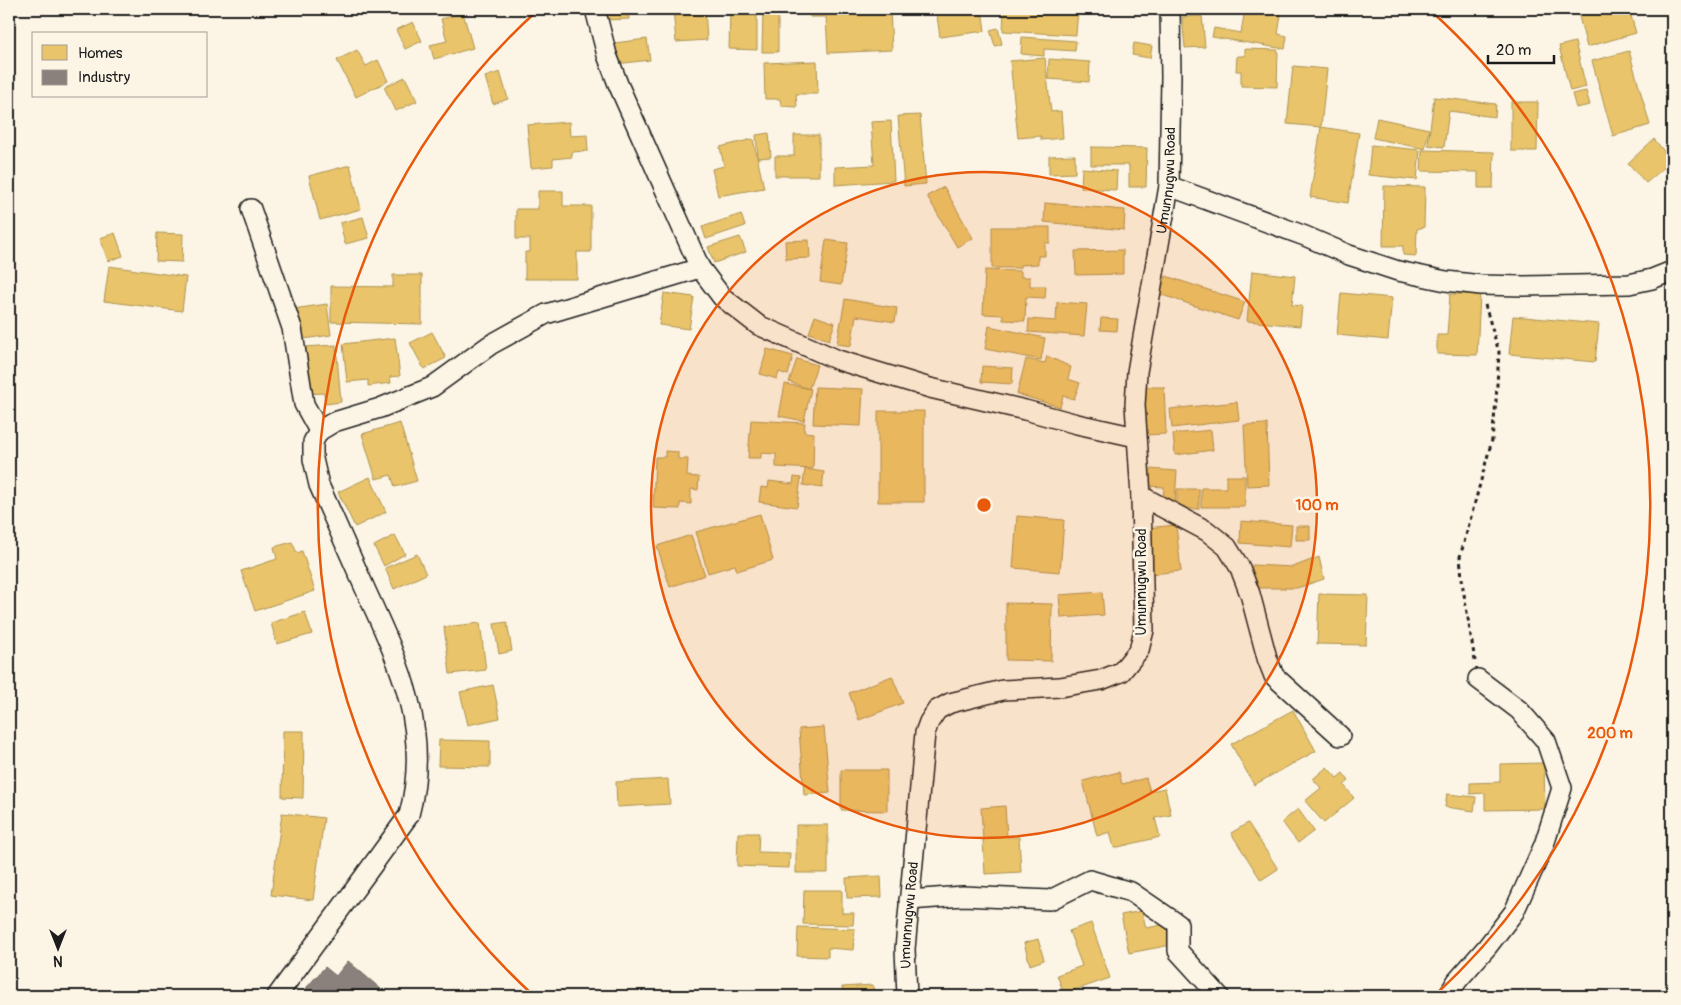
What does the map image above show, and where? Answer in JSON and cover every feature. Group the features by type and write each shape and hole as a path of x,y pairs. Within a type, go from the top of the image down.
{"street":[{"path":"595,9 606,55 618,84 700,268 722,297 758,325 838,360 930,388 1136,437"},
{"name":"Umunnugwu Road","path":"907,996 905,949 925,733 929,722 937,710 950,703 1003,690 1060,687 1101,680 1121,672 1139,650 1144,630 1141,496 1135,405 1137,372 1169,186 1170,9"},
{"path":"1169,186 1305,236 1349,255 1398,271 1446,281 1481,285 1524,286 1629,284 1652,279 1672,271"},
{"path":"251,209 292,328 304,404 319,431"},
{"path":"277,996 409,815 416,779 418,755 409,699 391,645 319,485 313,459 313,442 319,431 334,422 380,408 432,387 490,345 546,314 700,268"},
{"path":"1141,496 1207,531 1227,548 1240,568 1250,594 1266,658 1274,676 1340,736"},
{"path":"1448,996 1457,981 1514,912 1544,845 1562,788 1546,741 1518,710 1478,679"},
{"path":"909,900 963,896 1050,900 1090,880 1131,892 1178,924 1178,951 1219,996"}],"path":[{"path":"1478,679 1462,588 1460,557 1492,440 1496,401 1499,352 1487,314 1481,285"}],"building: Homes":[{"path":"604,9 628,9 629,19 605,20"},
{"path":"673,9 705,9 707,40 676,42"},
{"path":"730,9 757,9 757,50 729,49"},
{"path":"763,9 778,9 778,52 762,52"},
{"path":"809,9 890,9 892,50 828,53 826,17 810,17"},
{"path":"936,9 982,9 985,31 940,37"},
{"path":"1004,9 1078,9 1076,35 1003,31"},
{"path":"1195,9 1216,9 1215,14"},
{"path":"1245,9 1282,9 1278,34 1287,36 1285,49 1212,37 1214,28 1241,33"},
{"path":"1577,9 1629,9 1636,33 1587,47"},
{"path":"463,13 473,48 434,59 430,45 447,41 441,19"},
{"path":"1202,16 1205,47 1185,48 1182,17"},
{"path":"413,22 422,41 405,49 396,30"},
{"path":"998,28 1002,44 995,46 990,30"},
{"path":"1022,37 1076,41 1075,51 1044,49 1044,56 1021,54"},
{"path":"647,39 650,60 616,64 614,43"},
{"path":"1575,42 1586,87 1570,91 1559,46"},
{"path":"1134,43 1152,46 1150,58 1132,55"},
{"path":"1245,49 1278,50 1277,87 1241,86 1241,71 1236,71 1237,56 1245,56"},
{"path":"357,50 366,66 378,60 388,81 356,97 337,60"},
{"path":"1629,51 1650,125 1613,136 1592,61"},
{"path":"1045,58 1051,112 1061,111 1063,138 1041,140 1041,136 1018,138 1010,61"},
{"path":"1049,59 1090,62 1089,82 1048,79"},
{"path":"817,61 818,94 796,94 797,107 781,106 780,99 765,99 764,63"},
{"path":"1293,66 1327,69 1321,127 1287,124"},
{"path":"500,72 508,99 493,104 485,77"},
{"path":"405,77 417,101 396,111 384,87"},
{"path":"1586,91 1590,105 1576,108 1572,94"},
{"path":"1434,97 1496,104 1495,117 1449,111 1444,147 1428,145"},
{"path":"1511,102 1538,102 1537,151 1511,151"},
{"path":"920,115 926,184 904,186 898,116"},
{"path":"1377,118 1429,129 1425,149 1373,138"},
{"path":"891,121 894,181 835,185 835,167 874,165 871,122"},
{"path":"569,122 570,136 587,135 588,151 572,152 572,157 553,159 553,166 531,168 527,125"},
{"path":"1321,127 1359,133 1348,203 1310,197"},
{"path":"769,133 771,157 758,158 756,135"},
{"path":"794,135 819,135 819,176 775,176 775,156 794,156"},
{"path":"753,139 764,188 718,196 712,169 724,166 720,147"},
{"path":"1654,139 1672,161 1646,183 1628,163"},
{"path":"1371,145 1420,150 1417,180 1368,175"},
{"path":"1091,147 1147,148 1146,187 1129,187 1129,165 1091,165"},
{"path":"1422,150 1494,152 1493,188 1478,188 1478,172 1421,171"},
{"path":"1075,155 1075,173 1049,174 1049,156"},
{"path":"350,165 361,209 320,220 309,176"},
{"path":"1082,168 1117,171 1116,190 1081,188"},
{"path":"1384,186 1425,187 1424,227 1417,229 1416,256 1403,255 1403,246 1383,246"},
{"path":"944,187 973,238 957,247 927,196"},
{"path":"538,191 563,191 563,206 591,206 591,252 577,252 577,279 525,279 525,252 530,252 530,239 516,239 516,209 538,209"},
{"path":"1045,203 1125,210 1124,230 1044,222"},
{"path":"741,214 745,226 706,239 702,227"},
{"path":"363,217 369,238 345,244 340,223"},
{"path":"992,227 1050,227 1050,243 1045,243 1045,256 1038,256 1038,264 1020,265 1020,268 992,268"},
{"path":"115,233 123,256 108,261 100,238"},
{"path":"157,233 183,234 182,262 156,261"},
{"path":"740,237 746,252 714,263 708,247"},
{"path":"809,240 810,258 786,259 785,241"},
{"path":"826,240 848,243 841,285 820,282"},
{"path":"1123,250 1123,274 1076,275 1075,251"},
{"path":"109,266 186,277 182,311 104,301"},
{"path":"985,270 1021,271 1021,277 1030,277 1030,286 1046,286 1045,298 1026,297 1025,321 1003,320 1003,315 983,314"},
{"path":"1252,271 1295,276 1292,305 1302,306 1300,326 1247,321"},
{"path":"393,275 422,275 422,324 331,322 331,286 393,287"},
{"path":"1166,276 1245,302 1238,320 1159,294"},
{"path":"664,293 694,297 689,329 659,325"},
{"path":"1341,293 1392,298 1388,340 1337,335"},
{"path":"1450,294 1480,294 1477,355 1437,354 1437,335 1447,335"},
{"path":"845,299 897,308 895,322 856,316 851,346 837,344"},
{"path":"1057,302 1087,304 1084,336 1028,332 1029,319 1056,321"},
{"path":"327,304 331,335 297,340 293,309"},
{"path":"815,316 835,323 829,340 809,333"},
{"path":"1513,316 1599,324 1595,362 1509,354"},
{"path":"1101,318 1118,319 1117,331 1100,330"},
{"path":"989,326 1045,338 1041,360 985,349"},
{"path":"432,332 446,358 424,369 410,343"},
{"path":"395,338 400,376 390,377 391,383 368,386 368,380 347,382 343,344"},
{"path":"336,345 341,402 325,404 324,393 307,394 303,347"},
{"path":"767,349 793,356 788,375 779,372 777,379 760,374"},
{"path":"1047,356 1071,367 1068,379 1080,383 1074,399 1063,396 1060,407 1017,394 1026,359 1045,363"},
{"path":"797,359 817,365 809,389 789,382"},
{"path":"982,366 1013,368 1012,384 981,382"},
{"path":"785,384 811,389 804,421 779,416"},
{"path":"815,387 863,389 861,426 813,424"},
{"path":"1145,387 1164,387 1166,434 1146,435"},
{"path":"1237,402 1239,420 1172,428 1170,409"},
{"path":"878,411 924,411 924,502 878,502"},
{"path":"751,420 805,423 804,432 814,433 813,469 776,467 776,454 761,453 761,458 748,458"},
{"path":"400,423 417,481 395,487 391,475 376,479 362,434"},
{"path":"1267,424 1269,485 1247,486 1244,425"},
{"path":"1211,430 1213,450 1175,455 1173,434"},
{"path":"665,451 678,452 678,459 688,459 687,476 699,477 698,490 691,489 691,504 680,503 680,509 653,508 655,457 665,457"},
{"path":"805,469 824,472 822,488 803,485"},
{"path":"1149,469 1177,471 1175,501 1163,500 1164,487 1148,486"},
{"path":"1226,476 1245,476 1245,507 1201,507 1201,488 1226,488"},
{"path":"370,477 386,512 355,527 338,492"},
{"path":"794,477 801,478 797,507 759,502 761,487 768,488 769,481 793,484"},
{"path":"1177,489 1199,489 1199,509 1177,509"},
{"path":"760,514 773,560 737,571 735,565 708,573 696,532"},
{"path":"1017,516 1064,520 1060,572 1013,568"},
{"path":"1241,521 1292,525 1290,547 1240,543"},
{"path":"1176,525 1181,571 1152,574 1146,528"},
{"path":"1296,526 1310,526 1310,540 1296,540"},
{"path":"395,535 405,554 384,566 374,546"},
{"path":"691,535 705,575 670,587 657,546"},
{"path":"292,542 297,553 302,551 315,591 255,611 241,571 277,559 274,547"},
{"path":"417,554 426,574 394,589 385,568"},
{"path":"1319,557 1324,579 1297,588 1252,588 1252,565 1293,567"},
{"path":"1102,592 1104,615 1061,618 1059,595"},
{"path":"1319,594 1368,595 1366,645 1317,644"},
{"path":"1006,603 1052,604 1051,661 1006,660"},
{"path":"305,612 312,634 277,644 271,623"},
{"path":"507,622 512,651 499,654 494,624"},
{"path":"480,623 486,670 450,674 444,627"},
{"path":"892,676 903,703 859,720 849,693"},
{"path":"493,685 500,718 468,725 460,692"},
{"path":"1293,710 1316,751 1254,785 1231,744"},
{"path":"824,727 830,793 804,795 799,729"},
{"path":"283,731 304,731 303,798 282,797"},
{"path":"439,740 490,741 490,767 438,766"},
{"path":"1544,763 1545,809 1485,810 1485,793 1470,794 1470,783 1500,782 1500,764"},
{"path":"1327,767 1337,778 1343,773 1349,781 1344,785 1354,798 1324,823 1305,801 1321,788 1313,779"},
{"path":"841,770 887,770 887,811 841,810"},
{"path":"1119,772 1122,784 1146,778 1150,791 1165,788 1171,815 1155,818 1160,837 1114,848 1110,832 1097,836 1083,781"},
{"path":"668,779 670,804 617,807 616,782"},
{"path":"1447,794 1476,797 1474,811 1445,807"},
{"path":"1005,806 1007,837 1019,837 1021,872 985,874 981,808"},
{"path":"1298,809 1314,831 1298,843 1282,822"},
{"path":"282,813 324,818 313,900 271,895"},
{"path":"1248,823 1278,869 1261,880 1231,833"},
{"path":"796,825 828,825 828,873 796,873"},
{"path":"738,833 759,833 758,852 790,853 789,868 737,866"},
{"path":"881,876 882,897 847,898 846,878"},
{"path":"804,890 842,890 842,913 854,913 853,925 803,924"},
{"path":"1142,911 1146,928 1167,924 1171,945 1129,953 1121,915"},
{"path":"1091,923 1110,978 1064,994 1057,975 1082,966 1069,931"},
{"path":"798,927 855,929 853,950 828,948 828,957 797,956"},
{"path":"1038,939 1044,960 1030,965 1024,943"},
{"path":"873,985 874,996 843,996 842,987"}],"building: Industry":[{"path":"348,961 389,996 299,996 325,967 336,976"}]}
